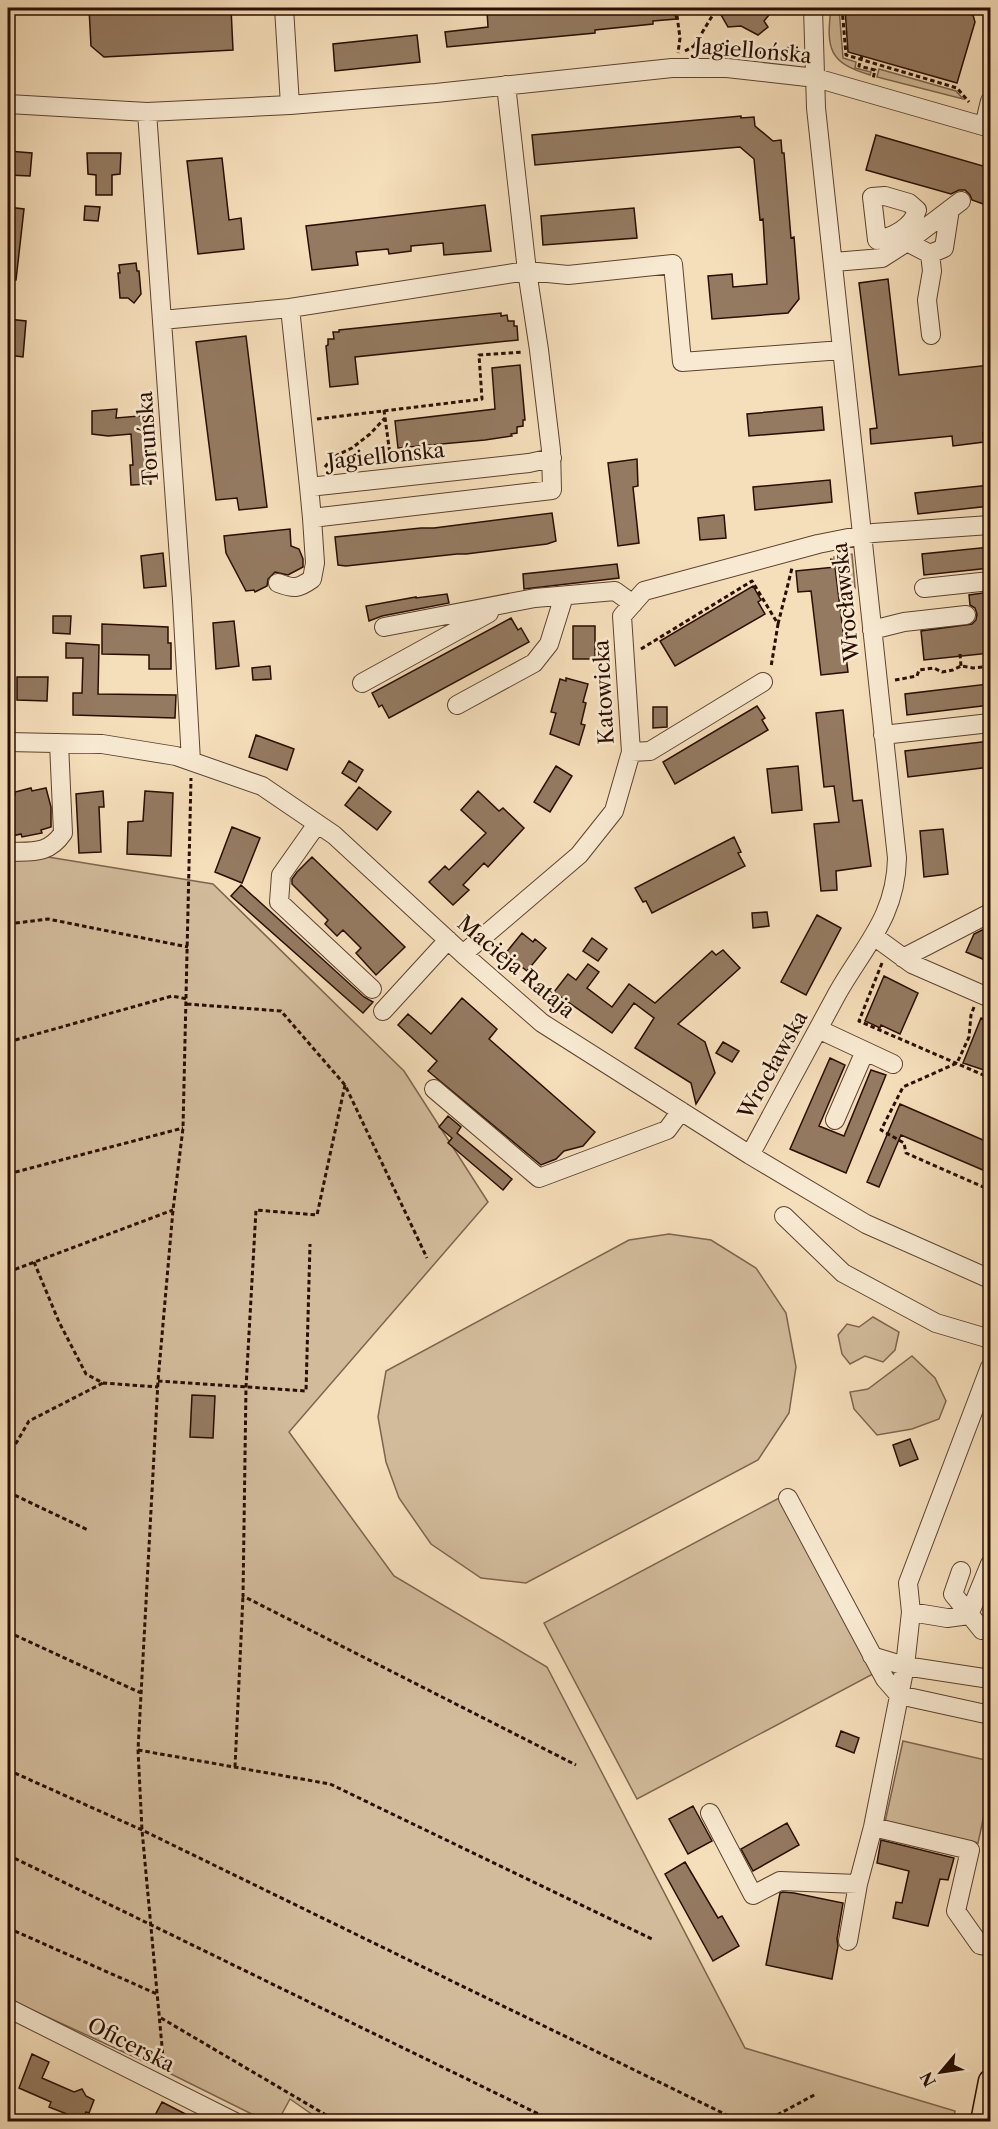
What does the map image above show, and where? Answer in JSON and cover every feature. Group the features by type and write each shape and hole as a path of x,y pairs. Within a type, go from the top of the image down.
{"main road":[{"path":"982,2121 990,2081"}],"street":[{"path":"284,8 290,105"},
{"name":"Wrocławska","path":"750,1155 846,978 875,937 885,917 897,876 897,858 816,108 813,8"},
{"name":"Jagiellońska","path":"8,104 147,112 290,105 436,93 672,68 727,68 816,78 987,127"},
{"path":"309,532 552,490 552,458 539,350 526,271 506,85"},
{"path":"987,127 990,101"},
{"name":"Toruńska","path":"147,112 191,761"},
{"path":"834,262 882,258 909,235 955,205 944,248 930,254"},
{"path":"909,235 930,254 932,272 927,300 931,334"},
{"path":"162,320 290,308 526,271 568,274 673,264 682,362 842,350"},
{"name":"Jagiellońska","path":"290,308 309,488 552,458"},
{"path":"278,583 300,588 312,579 315,563 309,532 309,488"},
{"path":"384,627 535,598 615,591 633,604 644,591 818,544 861,535 990,525"},
{"path":"924,588 990,581"},
{"path":"458,705 534,663 549,644 564,596"},
{"path":"362,683 504,604"},
{"name":"Katowicka","path":"463,954 579,855 614,811 631,752 622,616 633,604"},
{"path":"872,630 904,622 966,615"},
{"path":"631,752 650,751 767,676"},
{"path":"883,735 990,723"},
{"name":"Macieja Rataja","path":"8,742 102,744 176,756 261,786 334,836 542,1023 750,1155 866,1224 990,1279"},
{"path":"8,852 45,850 55,845 63,833 59,743"},
{"path":"317,824 281,875 279,902 372,989"},
{"path":"908,961 990,913"},
{"path":"875,937 908,961 985,995"},
{"path":"383,1011 448,940"},
{"path":"818,1029 893,1064"},
{"path":"835,1120 865,1051"},
{"path":"434,1089 539,1178 667,1130 681,1111"},
{"path":"784,1216 843,1273 936,1323 990,1339"},
{"path":"849,1941 858,1884 873,1827 905,1666 910,1612 908,1583 990,1367"},
{"path":"788,1498 885,1679 899,1695 990,1715"},
{"path":"969,1615 990,1564"},
{"path":"961,1571 953,1594 982,1630 990,1630"},
{"path":"910,1612 947,1618 969,1615"},
{"path":"873,1656 905,1666 990,1679"},
{"path":"710,1813 753,1895 780,1881 858,1884"},
{"path":"873,1827 970,1850 956,1911 980,1945 990,1947"},
{"name":"Oficerska","path":"8,2008 234,2121"}],"path":[{"path":"676,8 680,38 678,55"},
{"path":"694,46 717,8"},
{"path":"842,8 846,55 957,88 969,102"},
{"path":"861,58 859,66 875,70 874,76"},
{"path":"302,421 482,399 479,355 539,350"},
{"path":"384,411 393,478"},
{"path":"309,488 333,457 352,448 385,418"},
{"path":"822,561 832,560 852,587"},
{"path":"767,676 793,566"},
{"path":"638,651 752,581 778,624"},
{"path":"960,654 961,666"},
{"path":"915,666 919,670"},
{"path":"919,670 934,668 942,672 961,666 973,668 990,666"},
{"path":"887,681 911,679 917,676 919,670"},
{"path":"166,2087 142,1830 138,1750 158,1381 173,1210 183,1128 191,761"},
{"path":"8,924 48,919 188,947"},
{"path":"884,959 859,1021 990,1078"},
{"path":"985,995 971,1015 969,1036 957,1063 903,1087 881,1130 903,1143 906,1152 990,1190"},
{"path":"8,1041 172,996 187,999"},
{"path":"187,1004 281,1011 345,1085 428,1258"},
{"path":"235,1767 243,1596 246,1387 256,1210 317,1215 345,1085"},
{"path":"8,1174 183,1128"},
{"path":"8,1272 173,1210"},
{"path":"158,1381 306,1391 310,1244"},
{"path":"34,1262 59,1322 86,1374 103,1383 158,1387"},
{"path":"8,1457 29,1421 103,1383"},
{"path":"8,1492 88,1530"},
{"path":"243,1596 576,1765"},
{"path":"8,1632 141,1693"},
{"path":"138,1750 330,1784 654,1941"},
{"path":"8,1770 142,1830 741,2121"},
{"path":"8,1856 555,2121"},
{"path":"8,1928 158,1995"},
{"path":"160,2018 338,2121"},
{"path":"764,2121 816,2094"}],"shaded area":[{"path":"831,8 839,8 843,58 856,62 855,68 871,72 870,75 846,65 833,52 829,34"},
{"path":"879,69 956,91 963,99 877,77"},
{"path":"852,554 855,587 834,559 834,557"},
{"path":"42,856 213,884 404,1071 488,1202 289,1432 394,1576 547,1667 745,2048 955,2111 953,2122 323,2122 290,2099 278,2121 266,2121 165,2071 8,1999 8,862"},
{"path":"669,1234 711,1240 756,1268 786,1313 796,1367 789,1413 758,1460 526,1583 481,1578 431,1544 399,1498 386,1462 378,1417 386,1371 629,1240"},
{"path":"873,1317 899,1332 895,1350 883,1362 865,1356 850,1364 842,1354 838,1335 847,1324 859,1327"},
{"path":"912,1356 935,1378 946,1401 939,1419 912,1429 877,1435 854,1409 850,1392 868,1389"},
{"path":"779,1498 873,1674 637,1799 544,1623"},
{"path":"903,1741 990,1761 990,1787 978,1843 885,1822"}],"building":[{"path":"89,8 231,8 233,50 104,57 91,46"},
{"path":"674,8 676,19 653,21 653,24 595,30 595,33 447,47 445,32 488,27 487,10"},
{"path":"717,8 756,8 769,15 764,21 768,27 758,35 741,26 728,27"},
{"path":"845,8 956,8 957,11 973,15 975,22 957,83 848,52"},
{"path":"417,35 420,62 335,71 333,44"},
{"path":"741,116 741,118 754,117 755,126 773,141 781,140 791,238 794,237 799,299 788,313 712,319 708,276 732,274 733,287 767,284 763,219 760,220 754,159 740,147 535,165 532,135"},
{"path":"876,135 990,168 990,190 986,205 972,200 965,190 951,194 866,170"},
{"path":"8,151 32,153 30,176 8,175"},
{"path":"87,153 121,153 120,174 112,175 112,195 96,195 96,175 88,174"},
{"path":"222,158 229,220 241,218 244,249 198,254 187,161"},
{"path":"485,205 491,251 444,255 443,243 411,246 411,251 389,254 388,249 356,252 358,265 312,270 306,226"},
{"path":"85,206 100,207 98,221 84,220"},
{"path":"8,207 24,209 16,280 8,279"},
{"path":"634,208 637,238 543,245 541,216"},
{"path":"136,263 141,294 134,303 128,298 120,298 118,273 120,273 119,265"},
{"path":"888,279 899,375 990,365 990,432 983,433 984,442 953,446 952,436 871,444 870,429 877,428 859,283"},
{"path":"501,313 501,316 507,315 508,321 514,321 514,326 517,326 518,340 355,357 358,384 330,387 326,346 328,339 334,339 333,332"},
{"path":"8,319 26,321 23,357 8,355"},
{"path":"246,336 267,507 239,510 237,498 216,500 196,342"},
{"path":"520,365 525,420 523,420 523,426 517,427 517,433 511,434 512,436 485,440 398,448 395,421 495,409 492,368"},
{"path":"822,407 824,430 749,436 747,414"},
{"path":"117,409 116,418 151,415 154,449 149,449 151,484 131,485 130,465 133,465 131,434 108,436 92,434 92,411"},
{"path":"637,459 638,486 633,487 639,543 618,546 608,463"},
{"path":"830,480 832,502 755,510 753,487"},
{"path":"990,485 990,506 918,514 915,493"},
{"path":"552,513 556,541 547,544 466,554 338,565 335,537 434,528"},
{"path":"724,515 726,538 700,540 698,518"},
{"path":"290,529 291,546 299,549 303,567 288,575 275,572 268,579 267,586 255,592 254,590 246,591 226,553 224,536"},
{"path":"990,547 990,568 924,575 922,554"},
{"path":"163,553 166,586 144,588 141,556"},
{"path":"617,564 619,578 524,589 523,574"},
{"path":"835,567 848,672 821,675 811,591 798,592 796,571"},
{"path":"753,586 761,600 758,602 765,614 675,666 660,641"},
{"path":"990,592 990,653 924,660 921,631 972,624 977,614 975,608 970,605 969,595"},
{"path":"447,594 449,603 382,616 369,621 366,606"},
{"path":"53,616 71,616 70,634 53,633"},
{"path":"511,618 518,630 521,628 529,642 389,718 382,705 379,707 372,693"},
{"path":"234,621 239,666 216,669 213,623"},
{"path":"102,624 168,627 168,643 171,643 171,669 149,669 149,655 102,654"},
{"path":"573,626 595,626 595,659 573,659"},
{"path":"66,643 99,645 98,694 176,695 175,718 73,715 73,693 82,693 83,658 66,658"},
{"path":"270,666 271,679 253,680 252,668"},
{"path":"17,677 48,677 47,701 17,700"},
{"path":"566,678 588,684 583,702 586,703 581,724 585,725 579,745 550,734 556,713 551,712 560,679 566,681"},
{"path":"988,684 990,705 907,715 905,694"},
{"path":"757,706 765,718 762,720 768,730 675,784 663,762"},
{"path":"653,707 667,707 667,727 653,728"},
{"path":"843,710 853,801 862,800 871,866 836,871 837,890 821,891 814,824 839,822 834,786 824,787 816,713"},
{"path":"256,735 294,749 287,770 249,757"},
{"path":"990,741 990,767 908,777 905,751"},
{"path":"349,761 363,770 356,782 342,773"},
{"path":"556,766 572,776 550,812 534,802"},
{"path":"798,766 802,810 772,813 767,769"},
{"path":"359,787 391,812 377,830 345,805"},
{"path":"31,788 32,791 46,788 51,807 51,827 41,830 42,833 8,837 8,797 15,795 15,792"},
{"path":"103,791 104,807 99,807 101,852 79,853 76,794"},
{"path":"145,791 173,793 171,856 127,854 128,822 143,821"},
{"path":"478,791 499,811 503,808 524,828 488,867 484,863 463,885 469,890 453,905 429,882 445,866 449,870 486,833 461,810"},
{"path":"232,827 260,838 242,883 215,872"},
{"path":"943,829 948,874 924,877 920,831"},
{"path":"734,837 741,852 738,853 745,866 652,913 646,901 643,902 635,888"},
{"path":"312,857 405,947 376,975 356,953 361,948 343,930 337,936 325,924 328,920 292,884 292,879 297,872"},
{"path":"241,885 364,997 373,1002 363,1013 231,896"},
{"path":"767,912 769,926 753,928 752,913"},
{"path":"817,915 841,928 806,995 781,982"},
{"path":"982,930 990,933 990,962 966,952 974,934"},
{"path":"522,933 533,942 535,939 546,948 527,971 505,954"},
{"path":"592,938 607,949 598,961 583,951"},
{"path":"723,950 740,968 678,1024 705,1042 715,1073 696,1104 691,1083 635,1048 654,1018 634,1003 612,1033 554,992 568,974 576,980 588,964 599,972 587,988 612,1007 629,984 655,1003 712,951 716,955"},
{"path":"884,976 918,993 900,1034 881,1025 880,1028 865,1021"},
{"path":"462,998 497,1029 489,1039 595,1132 583,1146 564,1151 556,1159 541,1165 428,1071 437,1061 398,1025 408,1014 431,1034"},
{"path":"981,1018 990,1022 990,1072 963,1063"},
{"path":"723,1042 739,1051 732,1062 716,1053"},
{"path":"830,1058 845,1065 819,1126 844,1136 871,1070 886,1075 846,1173 790,1149"},
{"path":"900,1104 990,1143 990,1173 901,1135 879,1187 867,1182"},
{"path":"448,1116 461,1127 457,1133 512,1179 503,1190 448,1143 452,1138 439,1127"},
{"path":"192,1395 215,1396 213,1438 190,1437"},
{"path":"910,1439 918,1459 900,1466 893,1445"},
{"path":"841,1731 859,1738 854,1753 836,1746"},
{"path":"693,1806 712,1841 688,1854 669,1819"},
{"path":"787,1823 799,1845 753,1871 741,1849"},
{"path":"881,1840 954,1858 948,1880 940,1879 928,1926 893,1918 896,1902 902,1903 909,1871 877,1863"},
{"path":"685,1862 718,1918 722,1916 739,1946 713,1961 665,1874"},
{"path":"780,1893 843,1903 832,1979 766,1965"},
{"path":"32,2054 49,2062 42,2078 74,2092 82,2089 86,2096 94,2100 89,2113 86,2112 82,2120 49,2107 51,2102 19,2088"},
{"path":"162,2102 199,2121 152,2121"}]}
